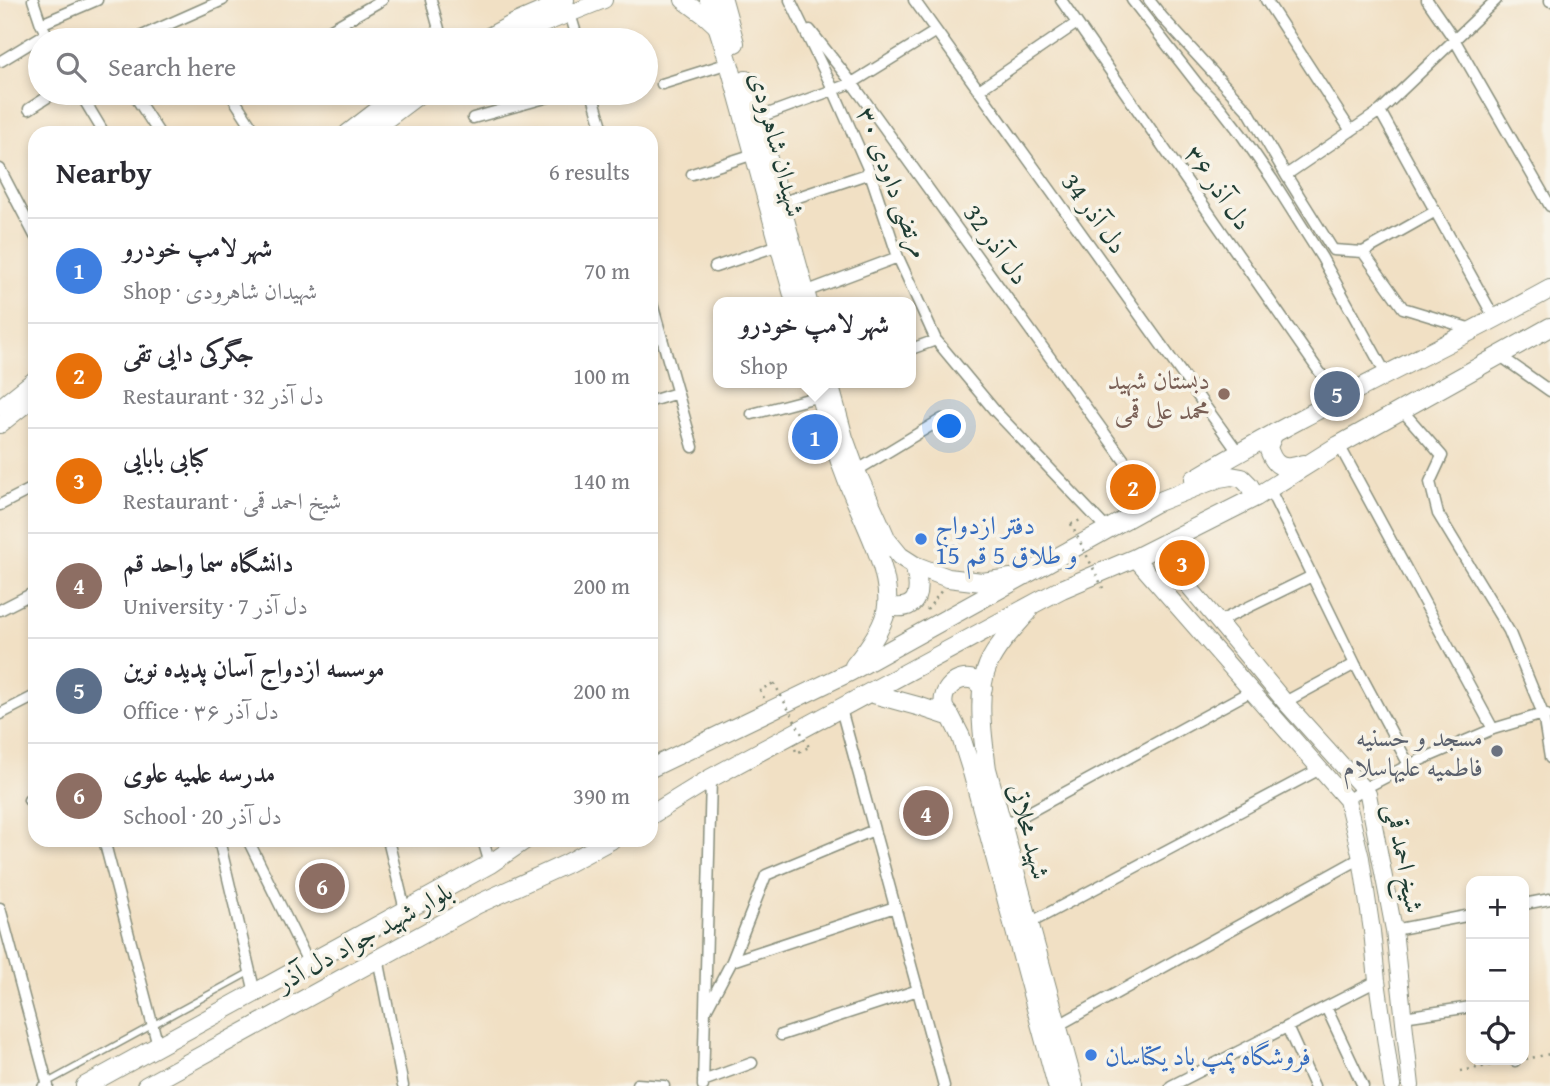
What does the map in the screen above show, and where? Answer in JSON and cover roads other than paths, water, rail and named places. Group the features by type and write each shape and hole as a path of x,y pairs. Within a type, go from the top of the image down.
{"main road":[{"name":"شهیدان شاهرودی","path":"709,0 779,246 801,297"},
{"name":"شهیدان شاهرودی","path":"723,0 780,203 802,297"},
{"path":"658,765 850,672 1155,503 1238,452 1550,289"},
{"path":"658,811 711,778 1039,601 1136,558 1262,492 1339,445 1550,327"},
{"path":"822,388 887,540 900,556 914,565 948,578 982,582 1025,576"},
{"path":"822,388 832,441 875,547 885,579 887,607 880,628 850,672"},
{"path":"1274,433 1268,447 1272,460 1281,467 1291,468 1317,458"},
{"path":"1155,503 1219,478 1231,476 1242,478 1262,492"},
{"path":"887,607 899,609 911,604 918,594 914,565"},
{"name":"شهید محلاتی","path":"1039,601 1002,641 988,666 983,688 981,731 987,769 1002,827 1074,1086"},
{"path":"951,717 944,707 945,695 951,685 961,679 974,680 983,688"},
{"path":"870,693 951,717"},
{"name":"شهید محلاتی","path":"951,717 961,737 972,772 1057,1086"},
{"path":"658,805 694,788"},
{"name":"بلوار شهید جواد دل آذر","path":"85,1086 405,911 515,847"},
{"path":"496,860 525,847"},
{"name":"بلوار شهید جواد دل آذر","path":"146,1086 476,905 594,847"}],"street":[{"path":"33,0 44,28"},
{"path":"52,28 97,0"},
{"path":"160,28 223,0"},
{"path":"334,28 382,0"},
{"path":"431,0 439,28"},
{"path":"504,28 515,22 568,7 604,0"},
{"path":"682,0 719,30"},
{"name":"۳۰ مرتضی داودی","path":"790,0 870,173 898,257 936,340 995,411 1107,529"},
{"name":"دل آذر 34","path":"914,0 1238,452"},
{"name":"دل آذر ۳۶","path":"1061,0 1339,400"},
{"path":"1132,0 1199,86 1241,134 1322,258 1386,374"},
{"path":"1149,0 1249,112 1333,250 1363,252 1434,212"},
{"path":"1266,0 1351,131"},
{"path":"1427,0 1454,39 1550,206"},
{"path":"1286,175 1380,111 1496,0"},
{"path":"531,28 568,7"},
{"path":"568,7 574,28"},
{"name":"دل آذر 32","path":"798,15 852,83 1155,503"},
{"path":"979,90 1077,23"},
{"path":"757,118 852,83 936,31"},
{"path":"1,61 28,44"},
{"path":"662,84 729,63"},
{"path":"29,109 35,105"},
{"path":"87,105 100,126"},
{"path":"141,105 154,126"},
{"path":"238,105 251,126"},
{"path":"356,126 383,105"},
{"path":"384,126 408,105"},
{"path":"473,118 520,105"},
{"path":"596,105 602,126"},
{"path":"1380,111 1495,319"},
{"path":"692,174 754,154"},
{"path":"0,169 28,223"},
{"path":"780,203 870,173"},
{"path":"715,267 779,246"},
{"path":"1363,252 1403,308 1475,330"},
{"path":"807,297 898,257"},
{"path":"658,325 693,447"},
{"path":"916,347 936,340"},
{"path":"1499,355 1550,391"},
{"path":"0,407 28,385"},
{"path":"752,414 819,388"},
{"path":"658,399 677,393"},
{"path":"0,425 28,406"},
{"path":"1401,410 1442,456 1430,482 1438,514 1509,631 1547,715 1550,758"},
{"path":"856,471 942,419"},
{"path":"1339,445 1493,729"},
{"path":"0,505 28,491"},
{"path":"1262,492 1312,576 1409,765"},
{"name":"شیخ احمد قمی","path":"1156,547 1284,702 1368,794 1394,930 1411,1086"},
{"name":"شیخ احمد قمی","path":"1136,558 1347,800 1373,931 1377,981 1392,1086"},
{"path":"1154,580 1153,572 1157,565 1171,565"},
{"path":"1218,622 1312,576"},
{"path":"0,610 28,596"},
{"path":"1284,702 1355,664"},
{"path":"1002,827 1251,691"},
{"path":"0,714 28,700"},
{"path":"841,709 944,1086"},
{"path":"1347,800 1409,765 1493,729 1547,715"},
{"path":"1028,924 1320,769"},
{"path":"711,778 703,1083 752,1063"},
{"path":"704,1015 732,961 766,875 874,830"},
{"path":"106,847 158,1046"},
{"path":"221,847 255,993"},
{"path":"251,847 309,964"},
{"path":"390,847 405,911"},
{"path":"488,847 496,860"},
{"path":"1057,1026 1360,858"},
{"path":"1529,903 1550,899"},
{"path":"732,961 895,907"},
{"path":"0,908 45,1085"},
{"path":"1394,930 1466,916"},
{"path":"378,958 403,1086"},
{"path":"1171,1086 1377,981"},
{"path":"781,1035 918,990"},
{"path":"1326,1007 1363,1086"},
{"path":"1403,1017 1466,1008"},
{"path":"1287,1027 1314,1086"},
{"path":"637,1084 664,1086"}],"lane":[{"path":"45,1085 250,972"}],"place":[{"name":"دبستان شهید محمد علی قمی","path":"1224,394"},
{"name":"موسسه ازدواج آسان پدیده نوین","path":"1337,394"},
{"name":"شهر لامپ خودرو","path":"815,437"},
{"name":"جگرکی دایی تقی","path":"1133,487"},
{"name":"دفتر ازدواج 15 و طلاق 5 قم","path":"921,539"},
{"name":"کبابی بابایی","path":"1182,563"},
{"name":"مسجد و حسنیه فاطمیه علیهاسلام","path":"1497,751"},
{"name":"دانشگاه سما واحد قم","path":"926,813"},
{"name":"مدرسه علمیه علوی","path":"322,886"},
{"name":"فروشگاه پمپ باد یکتاسان","path":"1091,1055"}]}
